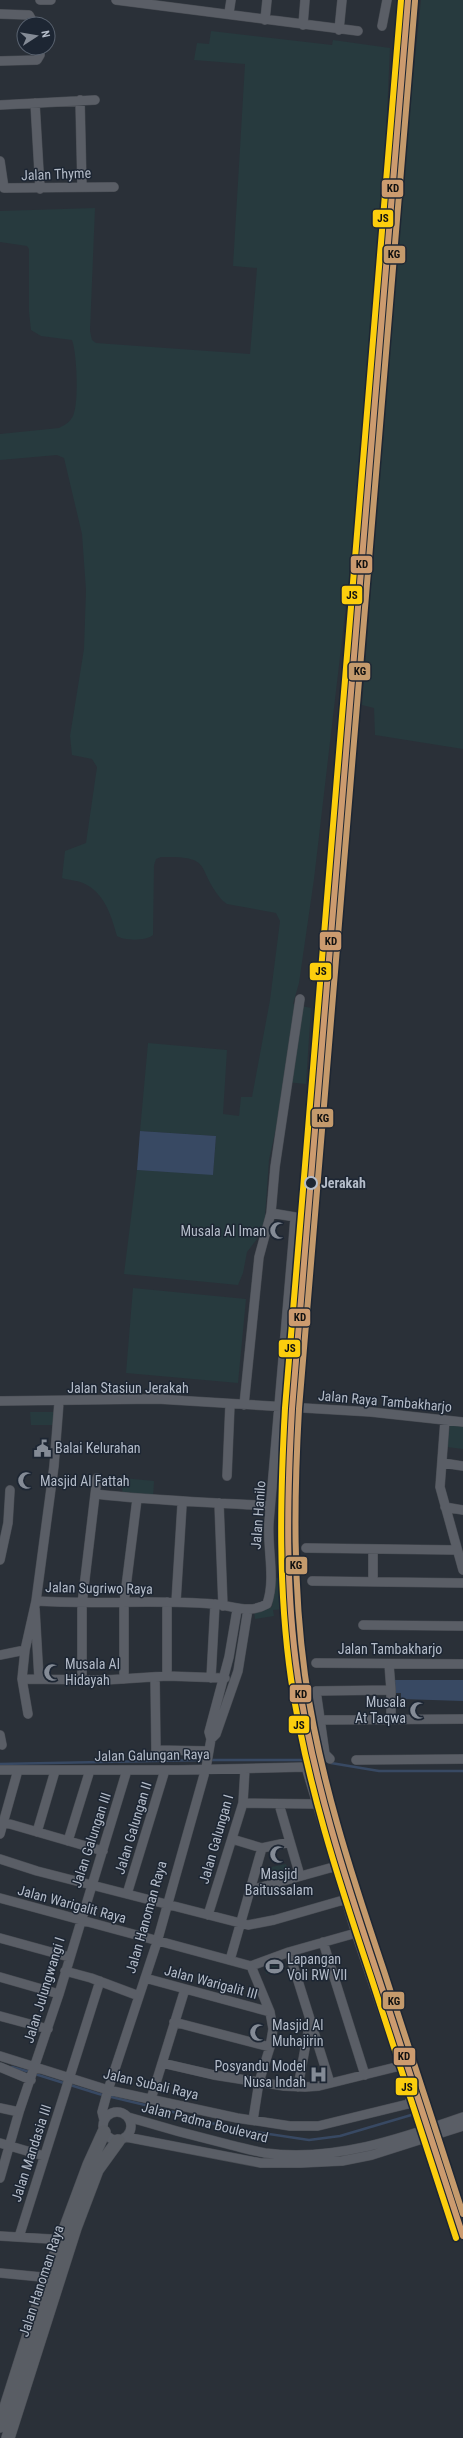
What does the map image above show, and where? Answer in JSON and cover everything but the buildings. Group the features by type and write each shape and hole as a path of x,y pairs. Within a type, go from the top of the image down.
{"street":[{"path":"40,0 51,0"},
{"path":"117,0 193,4 265,20 339,30 358,31"},
{"path":"230,13 231,0"},
{"path":"265,20 267,0"},
{"path":"303,25 305,0"},
{"path":"339,30 342,0"},
{"path":"382,26 387,0"},
{"path":"0,14 30,16"},
{"path":"0,61 37,60 39,56"},
{"path":"80,100 82,187"},
{"path":"0,105 95,100"},
{"path":"35,103 40,189"},
{"name":"Jalan Thyme","path":"0,161 2,183 4,188 11,190 114,187"},
{"path":"244,1405 259,1257 271,1213 275,1167 300,999"},
{"name":"Jalan Hanilo","path":"248,1609 263,1606 269,1598 270,1574 268,1535 280,1408 295,1217 271,1213"},
{"name":"Jalan Stasiun Jerakah","path":"0,1401 59,1402 157,1399 280,1408"},
{"path":"39,1679 40,1660 35,1603 54,1466 59,1402"},
{"path":"227,1476 230,1404"},
{"name":"Jalan Raya Tambakharjo","path":"280,1408 371,1412 463,1422"},
{"path":"445,1420 440,1487 444,1508 463,1569"},
{"path":"442,1463 463,1466"},
{"path":"82,1680 82,1604 97,1478"},
{"path":"0,1560 8,1524 10,1490"},
{"path":"96,1494 137,1499 270,1506"},
{"path":"124,1679 124,1603 137,1499"},
{"path":"212,1678 219,1605 219,1503"},
{"path":"167,1676 171,1602 182,1505"},
{"path":"444,1508 463,1510"},
{"path":"306,1548 456,1550"},
{"path":"373,1549 374,1582"},
{"path":"312,1581 462,1584"},
{"name":"Jalan Sugriwo Raya","path":"28,1714 22,1680 25,1650 35,1603 82,1604 171,1602 219,1605 237,1610 248,1609"},
{"path":"211,1739 216,1734 228,1706 240,1659 248,1609"},
{"path":"155,1677 156,1750 209,1752 211,1739 209,1732 230,1657 237,1610"},
{"path":"363,1625 463,1626"},
{"path":"233,1642 243,1642"},
{"path":"0,1655 25,1650"},
{"path":"230,1657 240,1659"},
{"name":"Jalan Tambakharjo","path":"316,1663 463,1664"},
{"path":"389,1664 391,1719"},
{"path":"22,1680 124,1679 167,1676 224,1678"},
{"path":"330,1759 325,1754 318,1720 316,1691 391,1690"},
{"path":"318,1720 463,1719"},
{"path":"0,1735 2,1745"},
{"name":"Jalan Hanoman Raya","path":"0,2426 53,2278 104,2126 106,2097 157,1942 209,1752"},
{"path":"356,1760 463,1759"},
{"name":"Jalan Galungan Raya","path":"0,1770 165,1770 206,1767 245,1769 304,1766 307,1769 317,1804"},
{"name":"Jalan Galungan I","path":"208,1915 243,1803 245,1769"},
{"path":"0,1834 3,1822 4,1807 18,1770"},
{"path":"37,1832 55,1770"},
{"path":"68,1841 90,1770"},
{"name":"Jalan Galungan III","path":"80,1920 127,1770"},
{"name":"Jalan Galungan II","path":"127,1894 165,1770"},
{"path":"162,2063 214,2075 298,2087 330,2083 400,2066 356,1933 347,1899 317,1804 243,1803"},
{"path":"279,1804 300,1876"},
{"path":"3,1822 103,1850"},
{"path":"232,1839 262,1848 290,1842"},
{"path":"230,1960 262,1848"},
{"name":"Jalan Galungan II","path":"0,1859 37,1871 240,1924 250,1925 274,1920 347,1899"},
{"path":"251,1890 337,1866"},
{"name":"Jalan Warigalit Raya","path":"0,1898 157,1942 251,1966"},
{"name":"Jalan Julungwangi I","path":"0,2178 19,2112 34,2073 59,1994 80,1920"},
{"path":"252,2120 259,2082 274,2029 270,2012 251,1966 289,1952 356,1933"},
{"path":"0,1938 69,1957"},
{"path":"322,1942 364,2075"},
{"path":"289,1952 330,2083"},
{"path":"65,1971 100,1981 139,1996"},
{"path":"0,1977 59,1994"},
{"name":"Jalan Warigalit III","path":"145,1978 270,2012"},
{"name":"Jalan Mandasia III","path":"19,2237 44,2156 69,2083 100,1981"},
{"path":"151,2099 185,1989"},
{"path":"0,2016 48,2029"},
{"path":"298,2087 310,2020"},
{"path":"174,2022 270,2047"},
{"name":"Jalan Subali Raya","path":"0,2056 34,2073 69,2083 106,2097 151,2099 252,2120 290,2126 318,2126 408,2104 412,2098 400,2066"},
{"path":"0,2067 34,2073"},
{"path":"106,2097 108,2110 114,2112 128,2117 131,2130 122,2139 109,2139 104,2126 114,2112"},
{"path":"0,2108 19,2112"},
{"name":"Jalan Padma Boulevard","path":"128,2117 173,2131 265,2153 300,2155 337,2152 424,2136"},
{"name":"Jalan Padma Boulevard","path":"122,2139 171,2145 261,2163 342,2161 372,2155 447,2127 463,2117"},
{"name":"Jalan Padma Boulevard","path":"447,2127 463,2126"},
{"path":"171,2145 173,2131"},
{"name":"Jalan Hanoman Raya","path":"66,2240 96,2170 122,2139"},
{"path":"0,2144 44,2156"},
{"path":"0,2236 66,2240"},
{"path":"0,2273 53,2278"},
{"name":"Jalan Hanoman Raya","path":"8,2438 53,2278"}],"green space":[{"path":"421,0 463,0 463,749 375,735 374,708 362,705 397,232"},
{"path":"211,31 332,45 333,40 390,48 383,201 354,537 314,879 299,983 293,1004 311,1008 306,1084 286,1082 269,1160 264,1230 247,1252 243,1273 238,1285 124,1274 137,1170 213,1174 216,1136 140,1131 148,1043 227,1050 223,1114 239,1116 241,1097 252,1097 270,1000 280,921 276,913 227,904 214,890 202,866 197,862 178,857 161,857 156,859 154,865 153,935 135,940 125,939 117,936 106,905 91,887 78,881 62,878 65,851 86,843 97,767 92,759 72,755 70,736 84,649 86,590 82,534 64,458 57,455 0,460 0,434 59,428 69,422 75,410 77,378 74,346 72,340 41,336 31,330 29,312 29,249 27,246 0,242 0,211 95,208 90,331 92,340 96,343 250,354 257,268 233,266 245,64 194,60 197,43 209,44"},
{"path":"133,1288 246,1299 238,1383 126,1373"},
{"path":"30,1412 53,1412 54,1425 31,1425"},
{"path":"450,1424 463,1425 463,1449 447,1447"},
{"path":"123,1478 154,1481 153,1498 122,1495"},
{"path":"274,1578 283,1578 286,1609 273,1610 274,1616 255,1619 254,1610 272,1607"},
{"path":"286,1864 288,1873 273,1877 271,1867"},
{"name":"Lapangan Voli RW VII","path":"281,1960 284,1969 266,1974 264,1965"}],"water":[{"path":"140,1131 216,1136 213,1175 137,1170"},
{"path":"394,1680 463,1680 463,1701 401,1699 401,1693 394,1693"}],"waterway":[{"path":"0,1764 205,1760"},
{"path":"210,1760 313,1760"},
{"path":"331,1763 379,1771 463,1771"},
{"path":"12,2067 30,2072"},
{"path":"35,2074 99,2094 166,2110 229,2128 309,2140 340,2136 418,2113"}],"transit line":[{"name":"JS","path":"401,0 285,1408 281,1544 284,1611 291,1679 297,1717 314,1792 335,1867 456,2238"},
{"name":"KD","path":"408,0 292,1409 288,1544 291,1611 298,1678 304,1716 321,1791 342,1866 463,2236"},
{"name":"KG","path":"415,1 299,1409 296,1476 296,1542 298,1609 305,1675 311,1713 327,1787 359,1896 463,2214"}],"place":[{"name":"Jerakah","path":"311,1183"},
{"name":"Musala Al Iman","path":"279,1231"},
{"name":"Balai Kelurahan","path":"42,1448"},
{"name":"Masjid Al Fattah","path":"27,1481"},
{"name":"Musala Al Hidayah","path":"52,1672"},
{"name":"Musala At Taqwa","path":"419,1710"},
{"name":"Masjid Baitussalam","path":"279,1854"},
{"name":"Lapangan Voli RW VII","path":"274,1967"},
{"name":"Masjid Al Muhajirin","path":"259,2033"},
{"name":"Posyandu Model Nusa Indah","path":"319,2074"}]}
